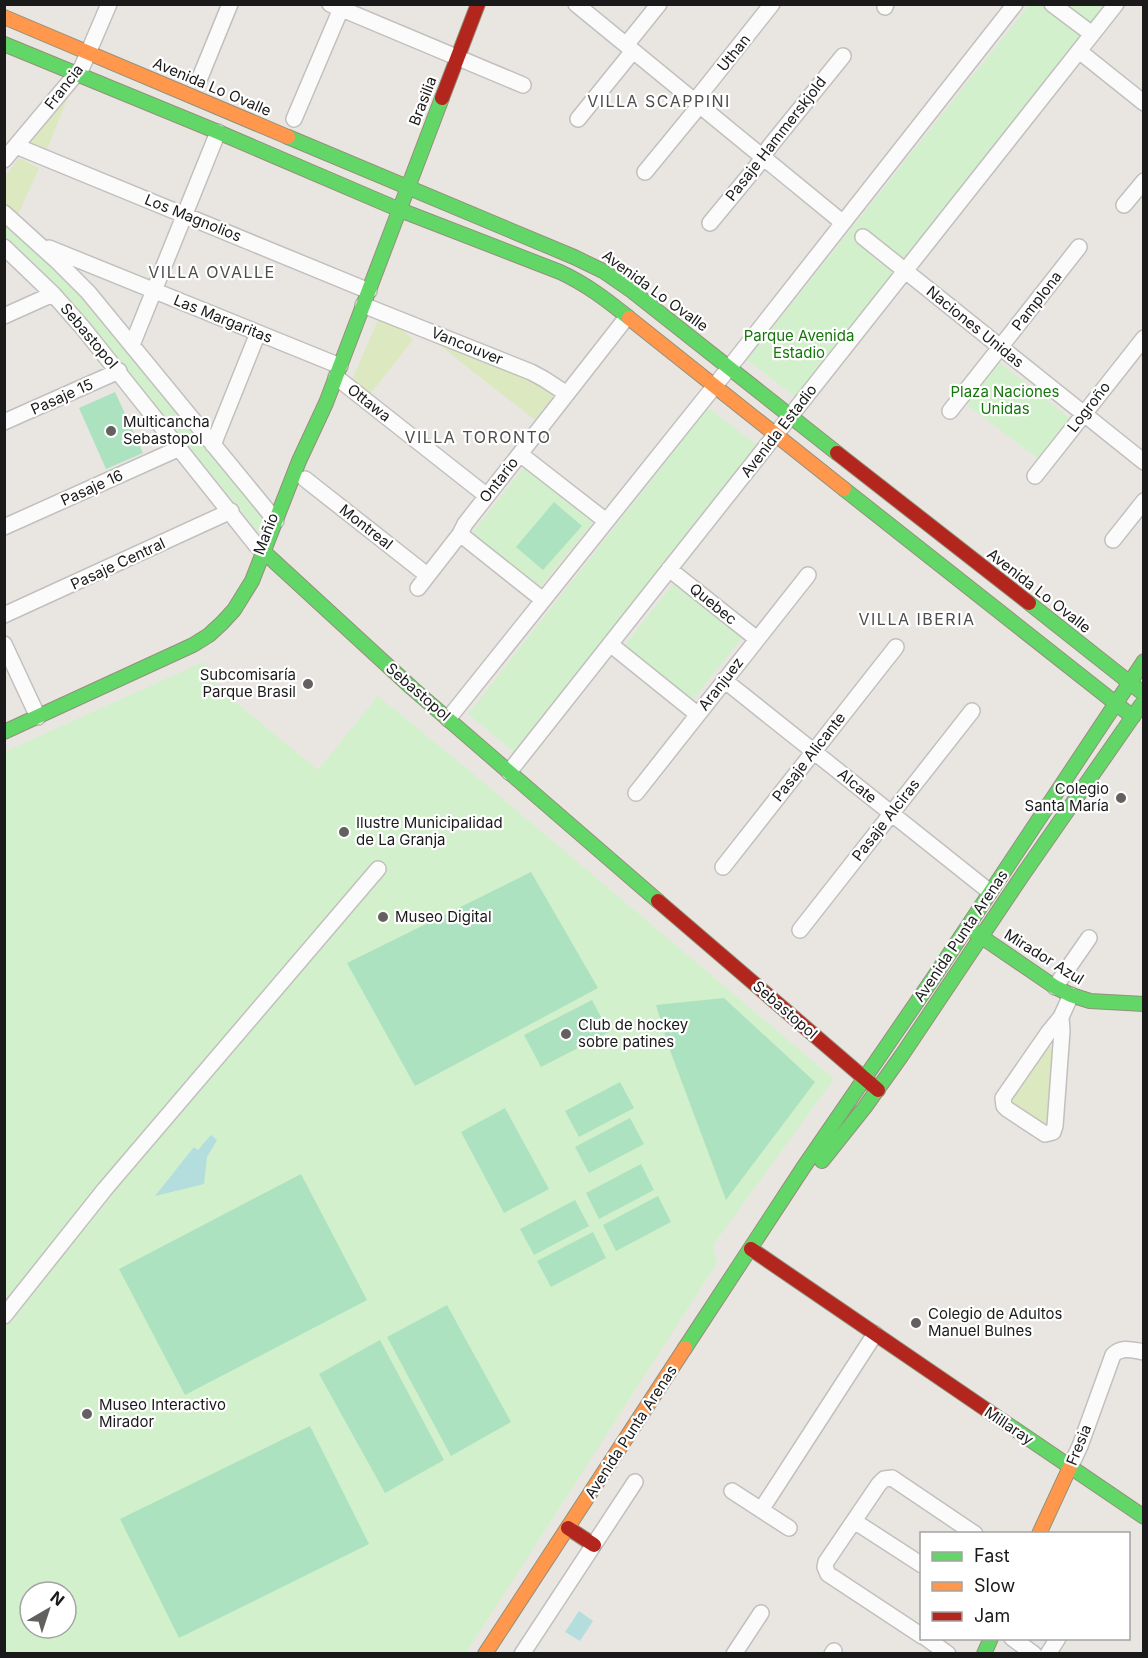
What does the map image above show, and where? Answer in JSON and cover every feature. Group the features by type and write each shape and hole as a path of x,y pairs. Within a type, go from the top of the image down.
{"main road":[{"name":"Brasilia","path":"400,210 478,4"},
{"name":"Avenida Lo Ovalle","path":"4,17 603,271 632,291 1143,694"},
{"path":"4,44 400,210 569,276 588,286 1133,717"},
{"name":"Mañío","path":"259,596 276,521 302,451 326,403 400,210"},
{"name":"Mañío","path":"193,645 214,631 231,614 269,556 305,479 323,426 326,403"},
{"name":"Sebastopol","path":"269,556 448,719 878,1090"},
{"name":"Mañío","path":"4,732 223,633 249,612"},
{"name":"Avenida Punta Arenas","path":"485,1653 776,1209 1143,661"},
{"name":"Avenida Punta Arenas","path":"776,1209 828,1155 878,1090 1143,701"},
{"name":"Mirador Azul","path":"967,926 1055,987 1071,995 1090,1001 1143,1004"},
{"name":"Millaray","path":"751,1249 1143,1517"},
{"name":"Fresia","path":"1039,1532 1070,1467"},
{"path":"568,1528 594,1545"}],"street":[{"name":"Francia","path":"4,160 77,74 89,53 109,4"},
{"path":"198,80 230,4"},
{"path":"576,4 842,222"},
{"path":"578,119 659,4"},
{"name":"Uthan","path":"645,172 772,4"},
{"path":"448,719 729,368 1015,4"},
{"path":"1052,4 1092,34"},
{"name":"Avenida Estadio","path":"509,772 1116,4"},
{"path":"294,119 338,6 479,68 523,84"},
{"path":"1079,51 1143,103"},
{"name":"Pasaje Hammerskjold","path":"710,223 843,56"},
{"path":"132,345 218,132"},
{"name":"Los Magnolios","path":"16,146 184,215 366,298"},
{"path":"1124,205 1143,181"},
{"name":"Sebastopol","path":"4,213 40,244 88,292 276,521"},
{"name":"Naciones Unidas","path":"863,237 1143,462"},
{"name":"Las Margaritas","path":"40,244 258,333 338,372"},
{"name":"Sebastopol","path":"4,247 53,294 119,371 256,545 269,556"},
{"name":"Pamplona","path":"950,411 1079,247"},
{"path":"4,316 53,294"},
{"name":"Vancouver","path":"366,298 531,372 567,394"},
{"name":"Ontario","path":"418,588 460,534 465,524 627,317"},
{"path":"213,445 258,333"},
{"name":"Logroño","path":"1035,476 1143,338"},
{"name":"Pasaje 15","path":"4,422 119,371"},
{"name":"Ottawa","path":"338,372 487,496"},
{"name":"Pasaje 16","path":"4,527 180,448"},
{"path":"520,454 606,521"},
{"name":"Montreal","path":"305,479 428,575"},
{"path":"1113,540 1143,501"},
{"name":"Pasaje Central","path":"4,615 231,511"},
{"path":"460,534 543,600"},
{"name":"Quebec","path":"669,569 757,639"},
{"name":"Aranjuez","path":"636,793 808,575"},
{"path":"4,644 38,717"},
{"path":"610,644 697,714"},
{"name":"Pasaje Alicante","path":"723,867 896,647"},
{"name":"Alcate","path":"724,680 990,892"},
{"name":"Pasaje Alciras","path":"800,930 972,711"},
{"path":"4,1316 105,1189 378,869"},
{"path":"1055,987 1089,938"},
{"path":"1061,1017 1055,1126 1053,1132 1045,1134 1007,1109 1003,1098 1061,1017 1071,995"},
{"path":"761,1510 874,1334"},
{"name":"Fresia","path":"1070,1467 1080,1446 1113,1355 1126,1349 1143,1352"},
{"path":"920,1635 828,1574 825,1567 826,1562 884,1479 892,1478 973,1532"},
{"name":"Avenida Punta Arenas","path":"522,1653 635,1482"},
{"path":"732,1491 789,1528"},
{"path":"854,1521 920,1564"},
{"path":"734,1653 761,1613"},
{"path":"929,1640 948,1653"},
{"path":"1015,1640 1034,1653"},
{"path":"1048,1653 1057,1640"}],"green space":[{"name":"Parque Avenida Estadio","path":"1029,5 1108,5 797,398 747,360"},
{"path":"69,95 46,152 28,143"},
{"path":"19,158 39,168 17,217 5,206 5,177"},
{"path":"5,221 104,320 266,519 259,533 85,319 5,241"},
{"path":"379,318 400,328 413,340 370,394 351,382"},
{"path":"434,341 529,376 554,396 535,420"},
{"name":"Plaza Naciones Unidas","path":"999,362 1073,421 1041,461 966,404"},
{"name":"Multicancha Sebastopol","path":"115,392 143,453 106,469 79,408"},
{"path":"708,408 757,445 514,752 468,714"},
{"path":"525,466 594,521 540,587 472,533"},
{"path":"554,502 582,526 543,570 516,547"},
{"path":"674,583 742,638 692,701 624,646"},
{"path":"203,662 222,691 318,770 378,696 834,1079 713,1245 717,1263 466,1653 5,1653 4,752"},
{"path":"531,872 598,988 415,1086 347,963"},
{"path":"724,998 815,1082 726,1200 668,1045 656,1005"},
{"name":"Club de hockey sobre patines","path":"592,1000 609,1032 541,1067 524,1035"},
{"path":"1047,1046 1054,1048 1050,1120 1043,1126 1010,1102"},
{"path":"620,1082 634,1108 579,1137 565,1111"},
{"path":"505,1108 549,1189 504,1213 461,1132"},
{"path":"630,1118 644,1144 589,1173 575,1147"},
{"path":"641,1164 654,1190 599,1219 586,1193"},
{"path":"301,1174 367,1300 185,1395 119,1269"},
{"path":"658,1196 671,1222 616,1251 603,1225"},
{"path":"575,1200 589,1226 534,1255 520,1229"},
{"path":"593,1232 606,1258 551,1287 537,1261"},
{"path":"447,1305 511,1422 451,1456 387,1337"},
{"path":"380,1340 444,1460 385,1493 319,1374"},
{"path":"310,1426 369,1544 179,1638 120,1519"}],"water":[{"path":"211,1135 217,1140 207,1157 204,1184 155,1196 194,1147 198,1150"},
{"path":"579,1611 593,1621 580,1641 565,1632"}],"traffic: fast":[{"path":"4,44 400,210 560,272 596,293 629,318"},
{"path":"4,732 193,645 209,635 234,610 252,581 299,461 326,403 442,98"},
{"path":"288,137 603,271 632,291 837,453"},
{"path":"844,489 1133,717"},
{"path":"264,552 412,688 658,901"},
{"path":"1029,603 1144,694"},
{"path":"685,1348 803,1168 934,977 1144,661"},
{"path":"822,1161 902,1055 1024,873 1141,705"},
{"path":"970,929 1055,987 1071,995 1090,1001 1144,1004"},
{"path":"994,1415 1144,1517"},
{"path":"984,1654 990,1640"}],"traffic: slow":[{"path":"4,17 288,137"},
{"path":"629,318 844,489"},
{"path":"485,1654 685,1348"},
{"path":"1040,1532 1070,1467"}],"traffic: jam":[{"path":"442,98 478,4"},
{"path":"837,453 1029,603"},
{"path":"658,901 878,1090"},
{"path":"751,1249 994,1415"},
{"path":"568,1528 594,1545"}],"place":[{"name":"Multicancha Sebastopol","path":"111,431"},
{"name":"Subcomisaría Parque Brasil","path":"308,684"},
{"name":"Colegio Santa María","path":"1121,798"},
{"name":"Ilustre Municipalidad de La Granja","path":"344,832"},
{"name":"Museo Digital","path":"383,917"},
{"name":"Club de hockey sobre patines","path":"566,1034"},
{"name":"Colegio de Adultos Manuel Bulnes","path":"916,1323"},
{"name":"Museo Interactivo Mirador","path":"87,1414"}],"district":[{"name":"VILLA SCAPPINI","path":"659,101"},
{"name":"VILLA OVALLE","path":"212,272"},
{"name":"VILLA TORONTO","path":"478,437"},
{"name":"VILLA IBERIA","path":"917,619"}]}
